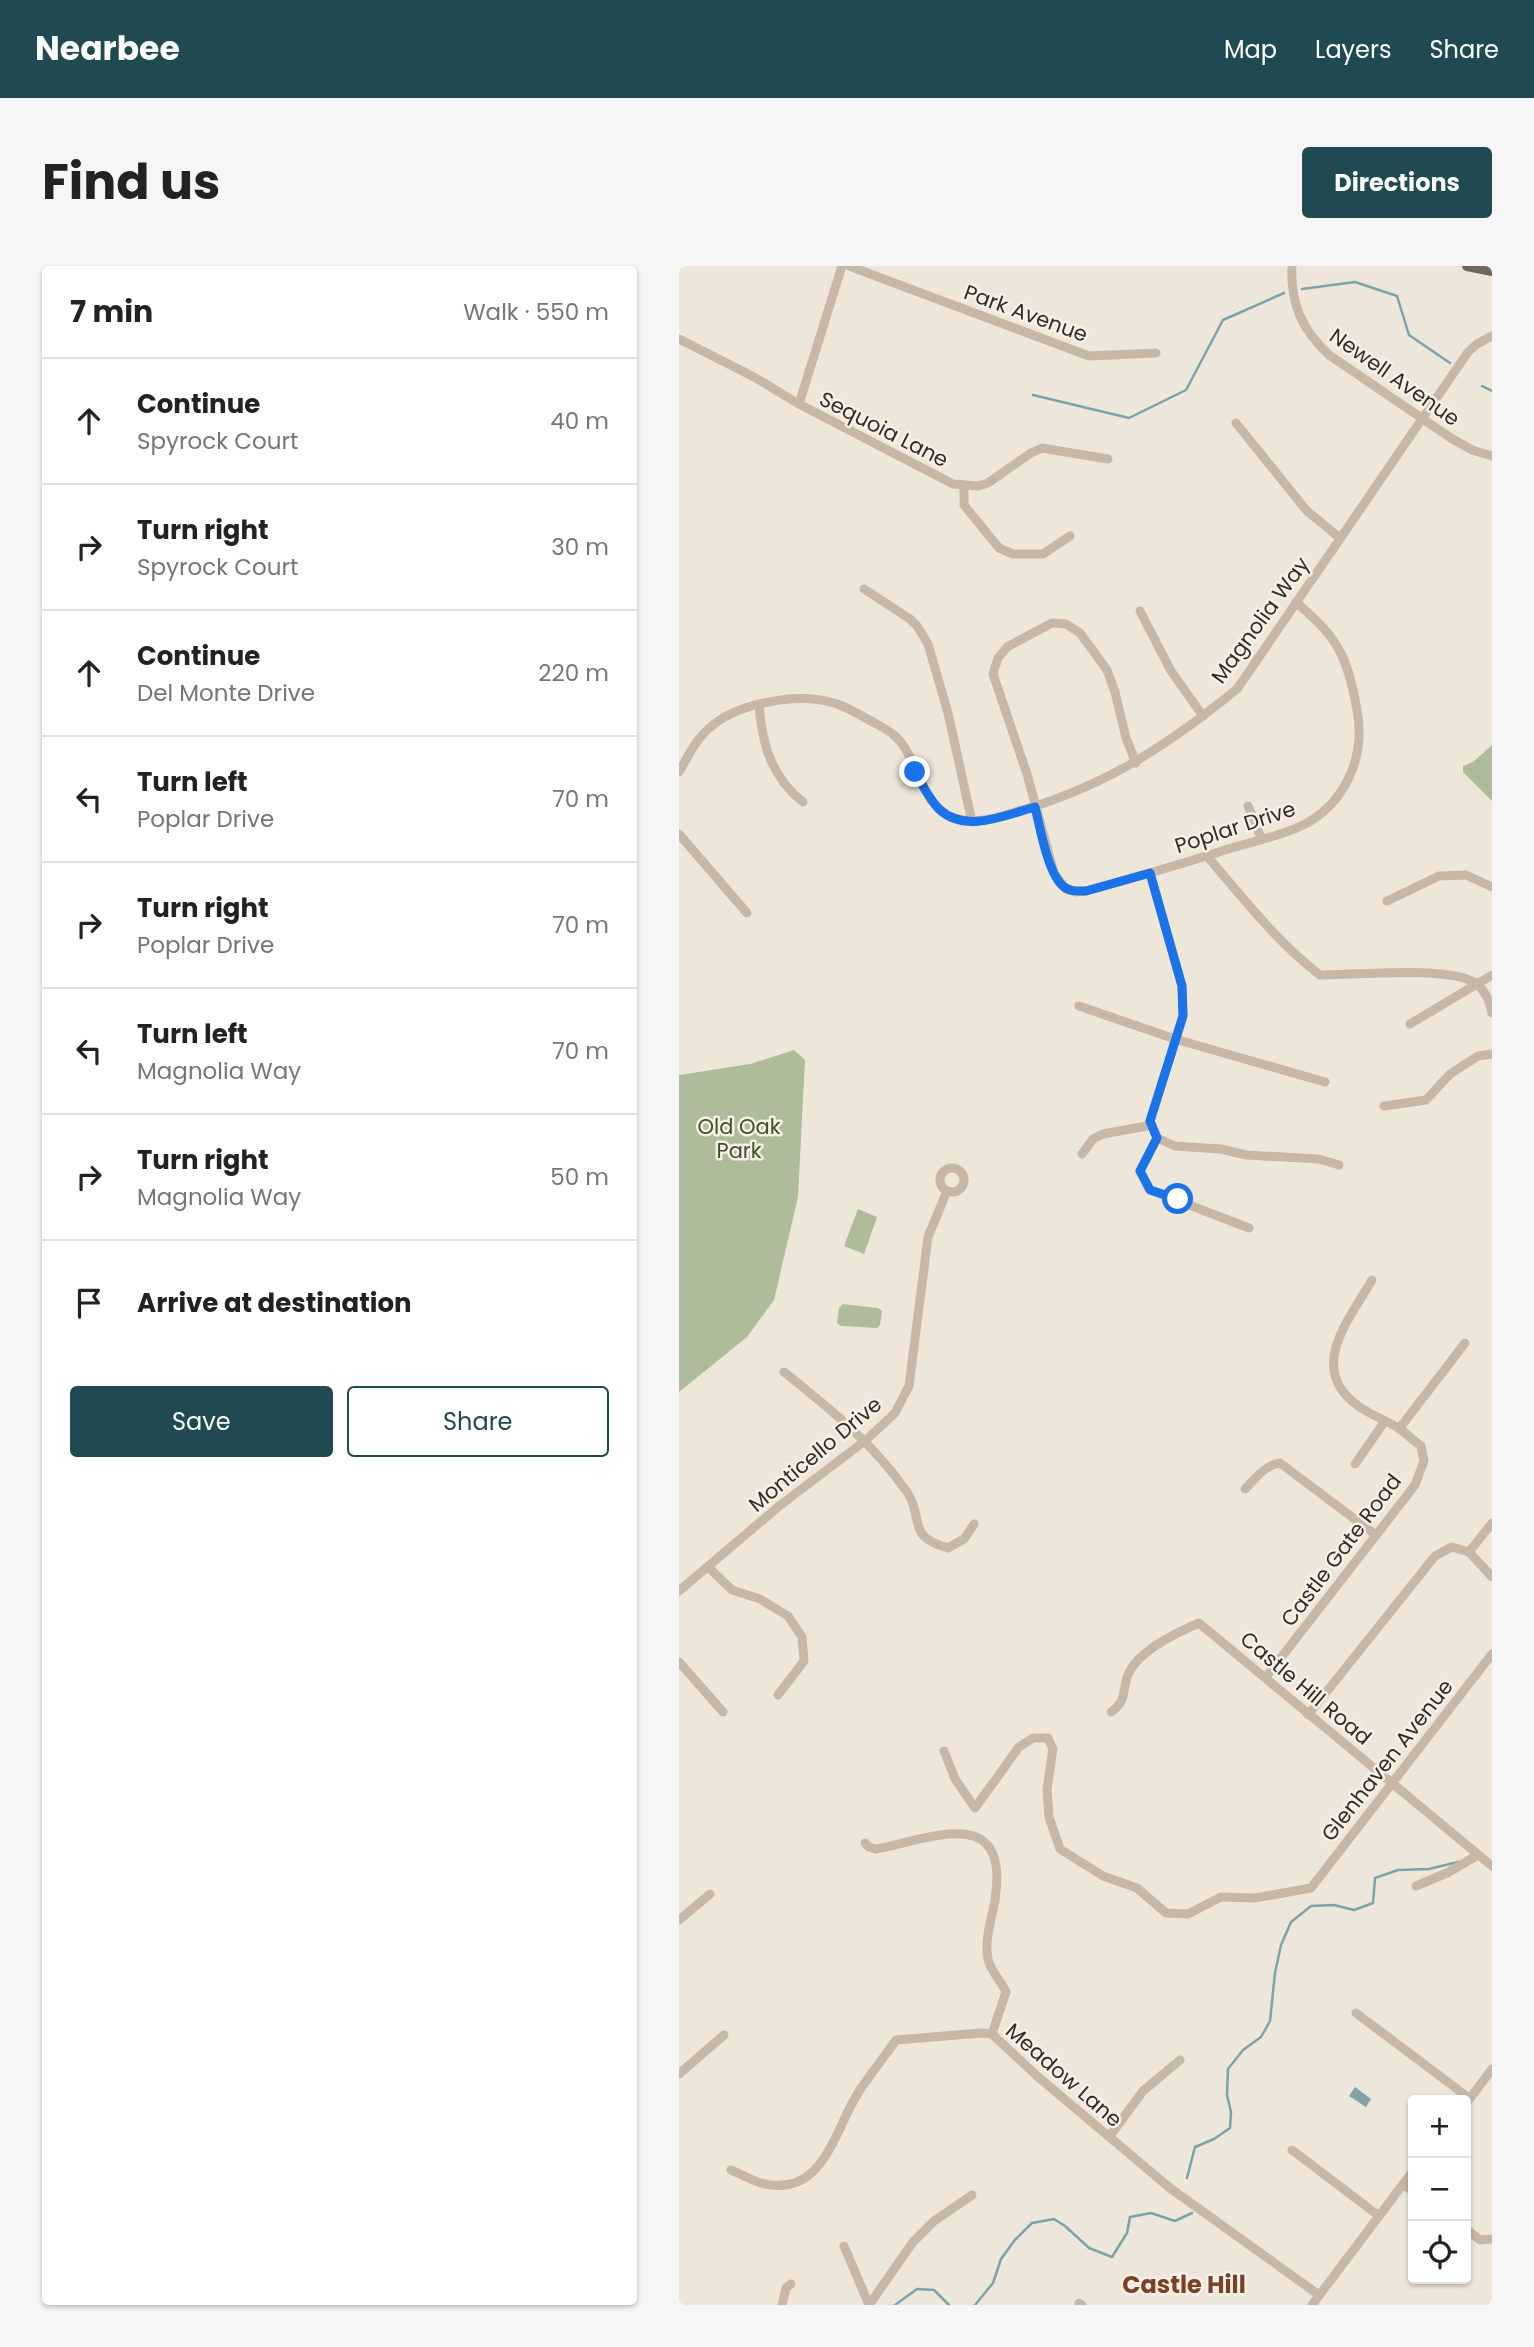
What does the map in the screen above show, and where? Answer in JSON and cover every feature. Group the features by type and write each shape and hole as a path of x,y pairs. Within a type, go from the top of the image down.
{"main road":[{"path":"1467,266 1492,271"}],"street":[{"path":"799,404 842,266"},
{"name":"Park Avenue","path":"849,266 1089,356 1156,353"},
{"name":"Newell Avenue","path":"1292,266 1291,284 1295,304 1309,334 1329,355 1421,419 1472,450 1492,456"},
{"name":"Magnolia Way","path":"972,822 1035,807 1106,779 1136,763 1237,689 1468,352 1492,337"},
{"name":"Sequoia Lane","path":"679,340 754,377 799,404 953,484 978,486 988,483 1042,448 1108,459"},
{"path":"1235,424 1307,512 1340,538"},
{"path":"964,486 964,505 999,548 1013,554 1043,554 1070,536"},
{"path":"679,772 695,743 712,725 731,713 788,700 830,702 889,731 904,748 929,797 941,811 955,819 972,822 948,713 928,644 910,619 864,589"},
{"name":"Poplar Drive","path":"1136,763 1107,670 1080,633 1066,624 1052,623 1007,647 998,658 993,674 1027,774 1054,873 1066,889 1086,891 1300,827 1326,810 1344,788 1355,766 1360,746 1360,728 1343,657 1323,626 1296,602"},
{"path":"1140,611 1171,671 1203,716"},
{"path":"759,705 760,726 770,761 790,792 803,802"},
{"path":"1248,806 1261,838"},
{"path":"679,834 747,913"},
{"path":"1207,856 1252,909 1319,975 1441,972 1476,984 1490,1003 1492,1013"},
{"path":"1150,873 1182,986 1183,1016 1150,1121 1157,1138 1175,1146 1221,1149 1246,1155 1319,1159 1339,1165"},
{"path":"1387,901 1439,876 1466,875 1492,887"},
{"path":"1410,1024 1492,975"},
{"path":"1079,1006 1175,1039 1325,1082"},
{"path":"1384,1106 1426,1100 1450,1074 1478,1056 1492,1054"},
{"path":"1082,1154 1093,1139 1152,1125"},
{"path":"1157,1138 1140,1171 1150,1190 1249,1228"},
{"name":"Monticello Drive","path":"679,1591 778,1507 866,1440 895,1413 909,1386 928,1237 947,1191"},
{"name":"Castle Gate Road","path":"1266,1677 1415,1485 1424,1461 1422,1446 1356,1404 1332,1373 1333,1356 1342,1333 1372,1280"},
{"path":"1399,1429 1465,1343"},
{"path":"784,1372 866,1440 909,1495 920,1532 932,1543 948,1548 964,1539 974,1524"},
{"path":"1355,1464 1385,1421"},
{"path":"1245,1489 1263,1471 1280,1463 1376,1535"},
{"path":"1469,1552 1492,1523"},
{"path":"1308,1715 1436,1556 1452,1547 1469,1552 1492,1577"},
{"path":"708,1567 732,1590 760,1599 788,1616 802,1637 804,1661 778,1695"},
{"name":"Castle Hill Road","path":"1111,1713 1123,1702 1125,1684 1132,1666 1168,1637 1199,1623 1492,1866"},
{"name":"Glenhaven Avenue","path":"944,1751 955,1779 975,1808 1019,1747 1033,1738 1048,1738 1053,1749 1047,1788 1049,1817 1060,1849 1103,1876 1137,1888 1166,1913 1188,1914 1221,1897 1255,1898 1311,1888 1492,1654"},
{"path":"679,1662 723,1712"},
{"path":"865,1843 876,1849 959,1832 976,1835 994,1854 999,1876 986,1949 988,1962 1006,1992 992,2034"},
{"path":"1416,1886 1447,1873 1478,1854"},
{"path":"679,1920 710,1894"},
{"path":"1356,2013 1460,2095"},
{"name":"Meadow Lane","path":"731,2170 759,2183 771,2185 783,2186 804,2180 824,2160 858,2094 896,2040 992,2034 1170,2188 1319,2295"},
{"path":"679,2074 723,2035"},
{"path":"1109,2137 1143,2091 1180,2060"},
{"path":"1471,2097 1492,2069"},
{"path":"1292,2150 1379,2217"},
{"path":"1312,2305 1408,2178"},
{"path":"1403,2184 1408,2188"},
{"path":"844,2246 869,2305 912,2242 972,2194"},
{"path":"1471,2234 1480,2240 1492,2239"},
{"path":"782,2305 786,2288 791,2284"}],"green space":[{"path":"1492,745 1492,801 1463,772 1463,766 1473,762"},
{"name":"Old Oak Park","path":"794,1050 805,1060 798,1197 774,1300 747,1337 679,1392 679,1075 750,1064"},
{"path":"858,1209 877,1217 864,1254 844,1246"},
{"path":"843,1304 878,1308 882,1311 880,1325 877,1328 841,1326 837,1323 839,1308"}],"water":[{"path":"1355,2087 1371,2099 1366,2107 1349,2096"}],"waterway":[{"path":"1302,289 1355,282 1397,296 1409,335 1450,363"},
{"path":"1033,395 1129,418 1186,390 1223,320 1284,293"},
{"path":"1482,386 1492,391"},
{"path":"1187,2178 1195,2147 1230,2128 1228,2069 1243,2050 1261,2037 1270,2021 1275,1973 1281,1945 1291,1922 1311,1906 1334,1905 1354,1910 1373,1903 1375,1878 1398,1870 1429,1869 1458,1862"},
{"path":"975,2305 993,2283 1001,2259 1032,2223 1054,2219 1089,2248 1112,2257 1127,2233 1130,2217 1151,2213 1175,2221 1192,2213"},
{"path":"895,2305 917,2289 934,2290 949,2305"}],"district":[{"name":"Castle Hill","path":"1184,2284"}],"route":[{"path":"915,772 929,797 941,811 955,819 972,822 988,820 1035,807 1054,873 1066,889 1086,891 1150,873 1182,986 1184,1003 1183,1016 1150,1121 1157,1138 1140,1171 1150,1190 1178,1199"}]}
